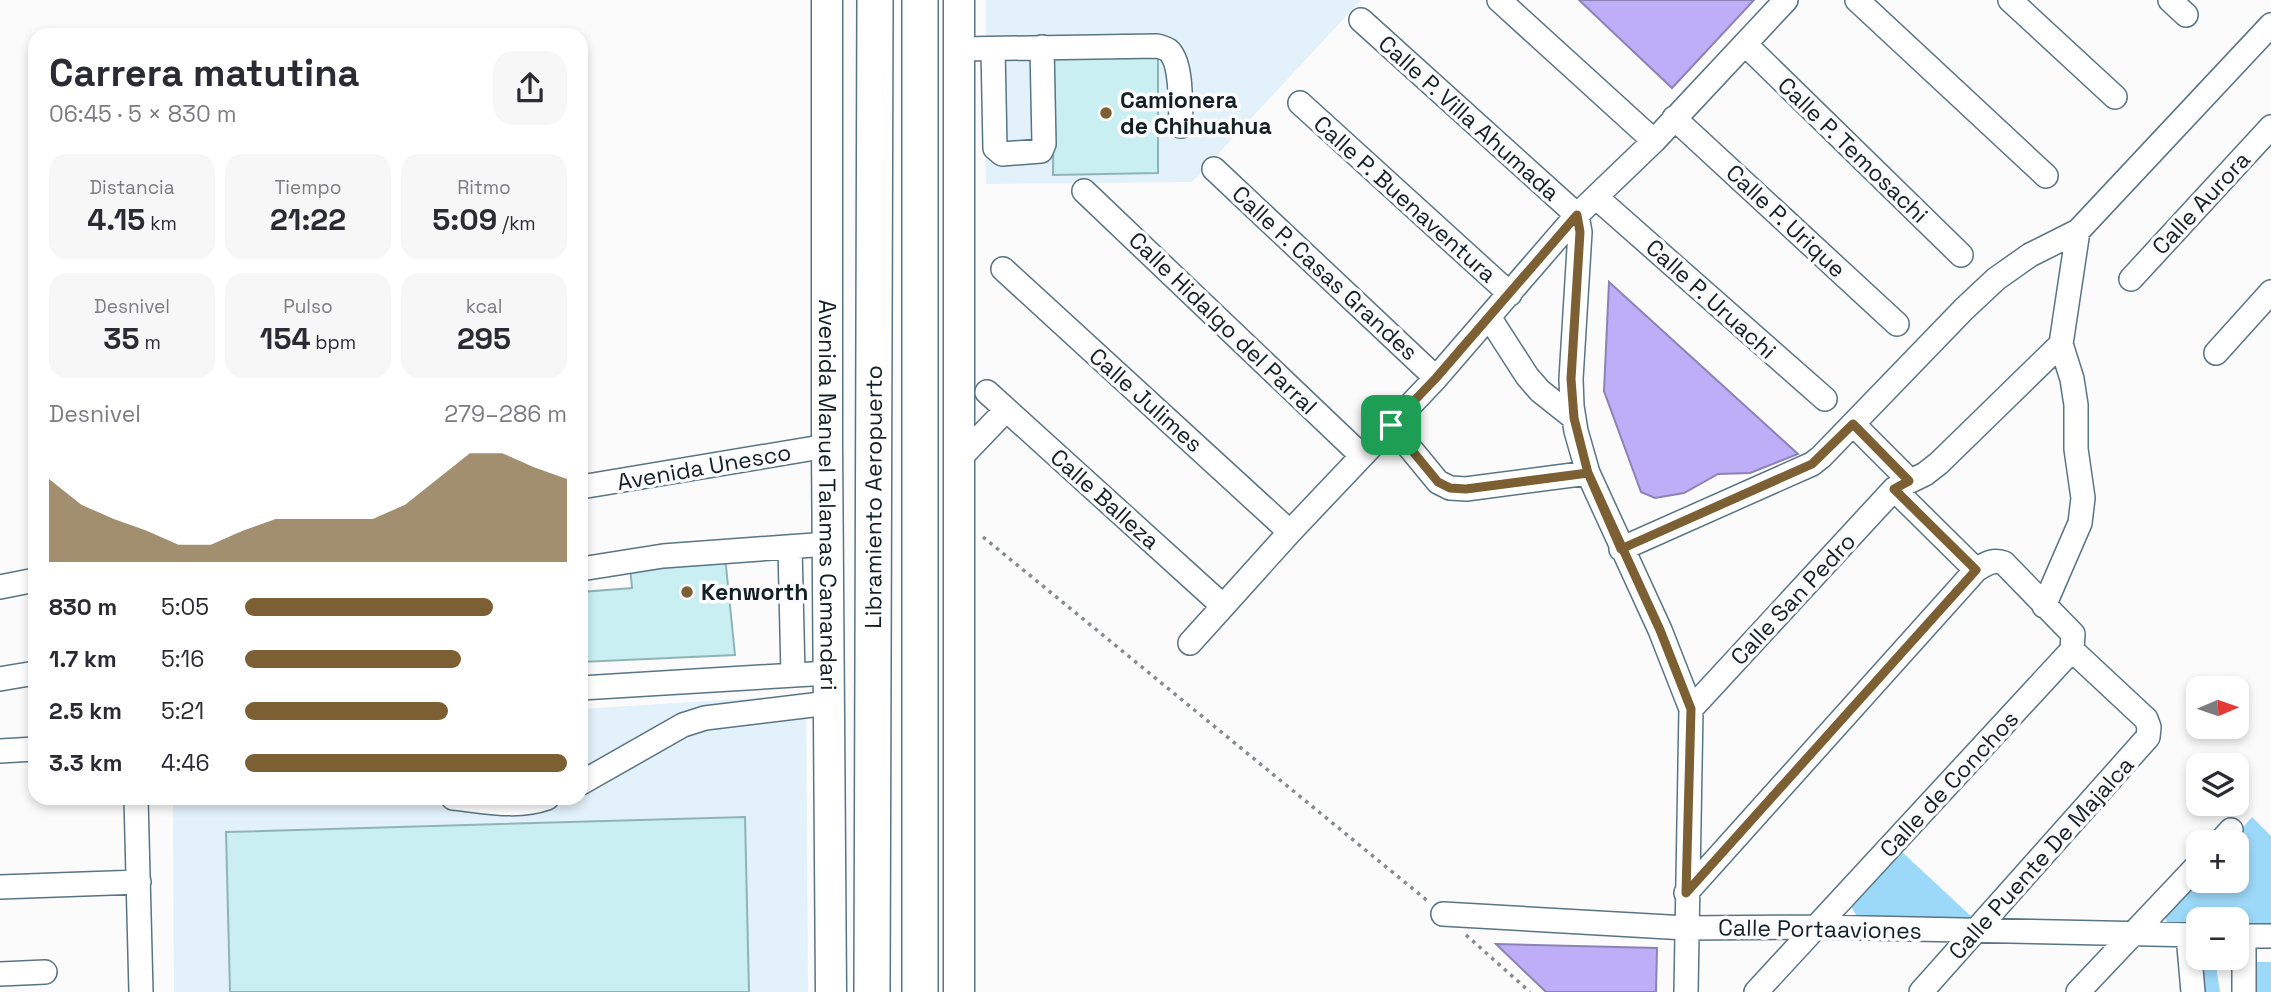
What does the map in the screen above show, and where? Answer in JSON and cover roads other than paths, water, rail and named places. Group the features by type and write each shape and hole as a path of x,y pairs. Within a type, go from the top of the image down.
{"highway":[{"name":"Libramiento Aeropuerto","path":"872,992 876,0"},
{"name":"Libramiento Aeropuerto","path":"920,0 920,992"}],"main road":[{"name":"Avenida Manuel Talamas Camandari","path":"827,0 831,992"},
{"path":"959,0 959,992"}],"street":[{"path":"1499,0 1654,141"},
{"path":"1190,643 1290,531 1436,378 1577,215 1654,141 1786,0"},
{"path":"1857,0 2046,176"},
{"path":"2010,0 2115,97"},
{"name":"Calle P. Villa Ahumada","path":"1361,20 1577,215"},
{"path":"1621,549 1812,464 1996,279 2030,255 2078,231 2271,26"},
{"name":"Calle P. Temosachi","path":"1745,44 1961,255"},
{"path":"960,49 1148,45 1168,51 1174,58 1178,73 1181,126"},
{"path":"993,49 995,148 1002,154 1020,154 1041,150 1044,144 1042,47"},
{"name":"Calle P. Buenaventura","path":"1300,103 1510,294"},
{"name":"Calle P. Urique","path":"1674,118 1897,324"},
{"name":"Calle Aurora","path":"2131,279 2271,127"},
{"name":"Calle P. Casas Grandes","path":"1214,169 1436,378"},
{"name":"Calle Hidalgo del Parral","path":"1084,191 1362,456"},
{"name":"Calle P. Uruachi","path":"1597,198 1825,399"},
{"path":"1577,215 1580,232 1571,379 1574,418 1588,473 1660,630 1691,709 1686,992"},
{"path":"2044,606 2080,523 2083,498 2076,449 2076,405 2072,379 2061,344 2078,231"},
{"name":"Calle Julimes","path":"1003,269 1290,531"},
{"path":"2216,353 2271,292"},
{"path":"1489,317 1527,376 1540,391 1574,418"},
{"name":"Calle San Pedro","path":"1691,709 1902,485 1925,474 1939,463 2061,344"},
{"name":"Calle Balleza","path":"987,392 1223,606"},
{"path":"960,457 1006,410"},
{"path":"1853,424 1976,570"},
{"path":"1391,425 1438,482 1450,488 1466,489 1588,473"},
{"name":"Avenida Unesco","path":"588,486 827,446"},
{"path":"588,568 663,556 828,544"},
{"path":"790,547 793,675"},
{"path":"1686,893 1976,570 1989,562 2004,564 2073,634 2072,650"},
{"path":"0,587 28,581"},
{"name":"Calle Puente De Majalca","path":"1920,992 2146,740 2149,731 2146,719 2072,650"},
{"name":"Calle de Conchos","path":"1756,992 2072,650"},
{"path":"588,688 828,673"},
{"path":"0,679 28,674"},
{"path":"588,779 683,725 705,718 829,703"},
{"path":"0,751 28,749"},
{"path":"136,805 141,992"},
{"path":"2078,992 2186,878"},
{"path":"0,887 139,882"},
{"name":"Calle Portaaviones","path":"1443,914 1686,928 1818,927 2186,935"},
{"path":"2249,936 2271,936"},
{"path":"2193,970 2193,992"},
{"path":"2242,970 2244,992"},
{"path":"4,980 46,972"}],"place":[{"name":"Camionera de Chihuahua","path":"1106,113"},
{"name":"Kenworth","path":"687,592"}]}
